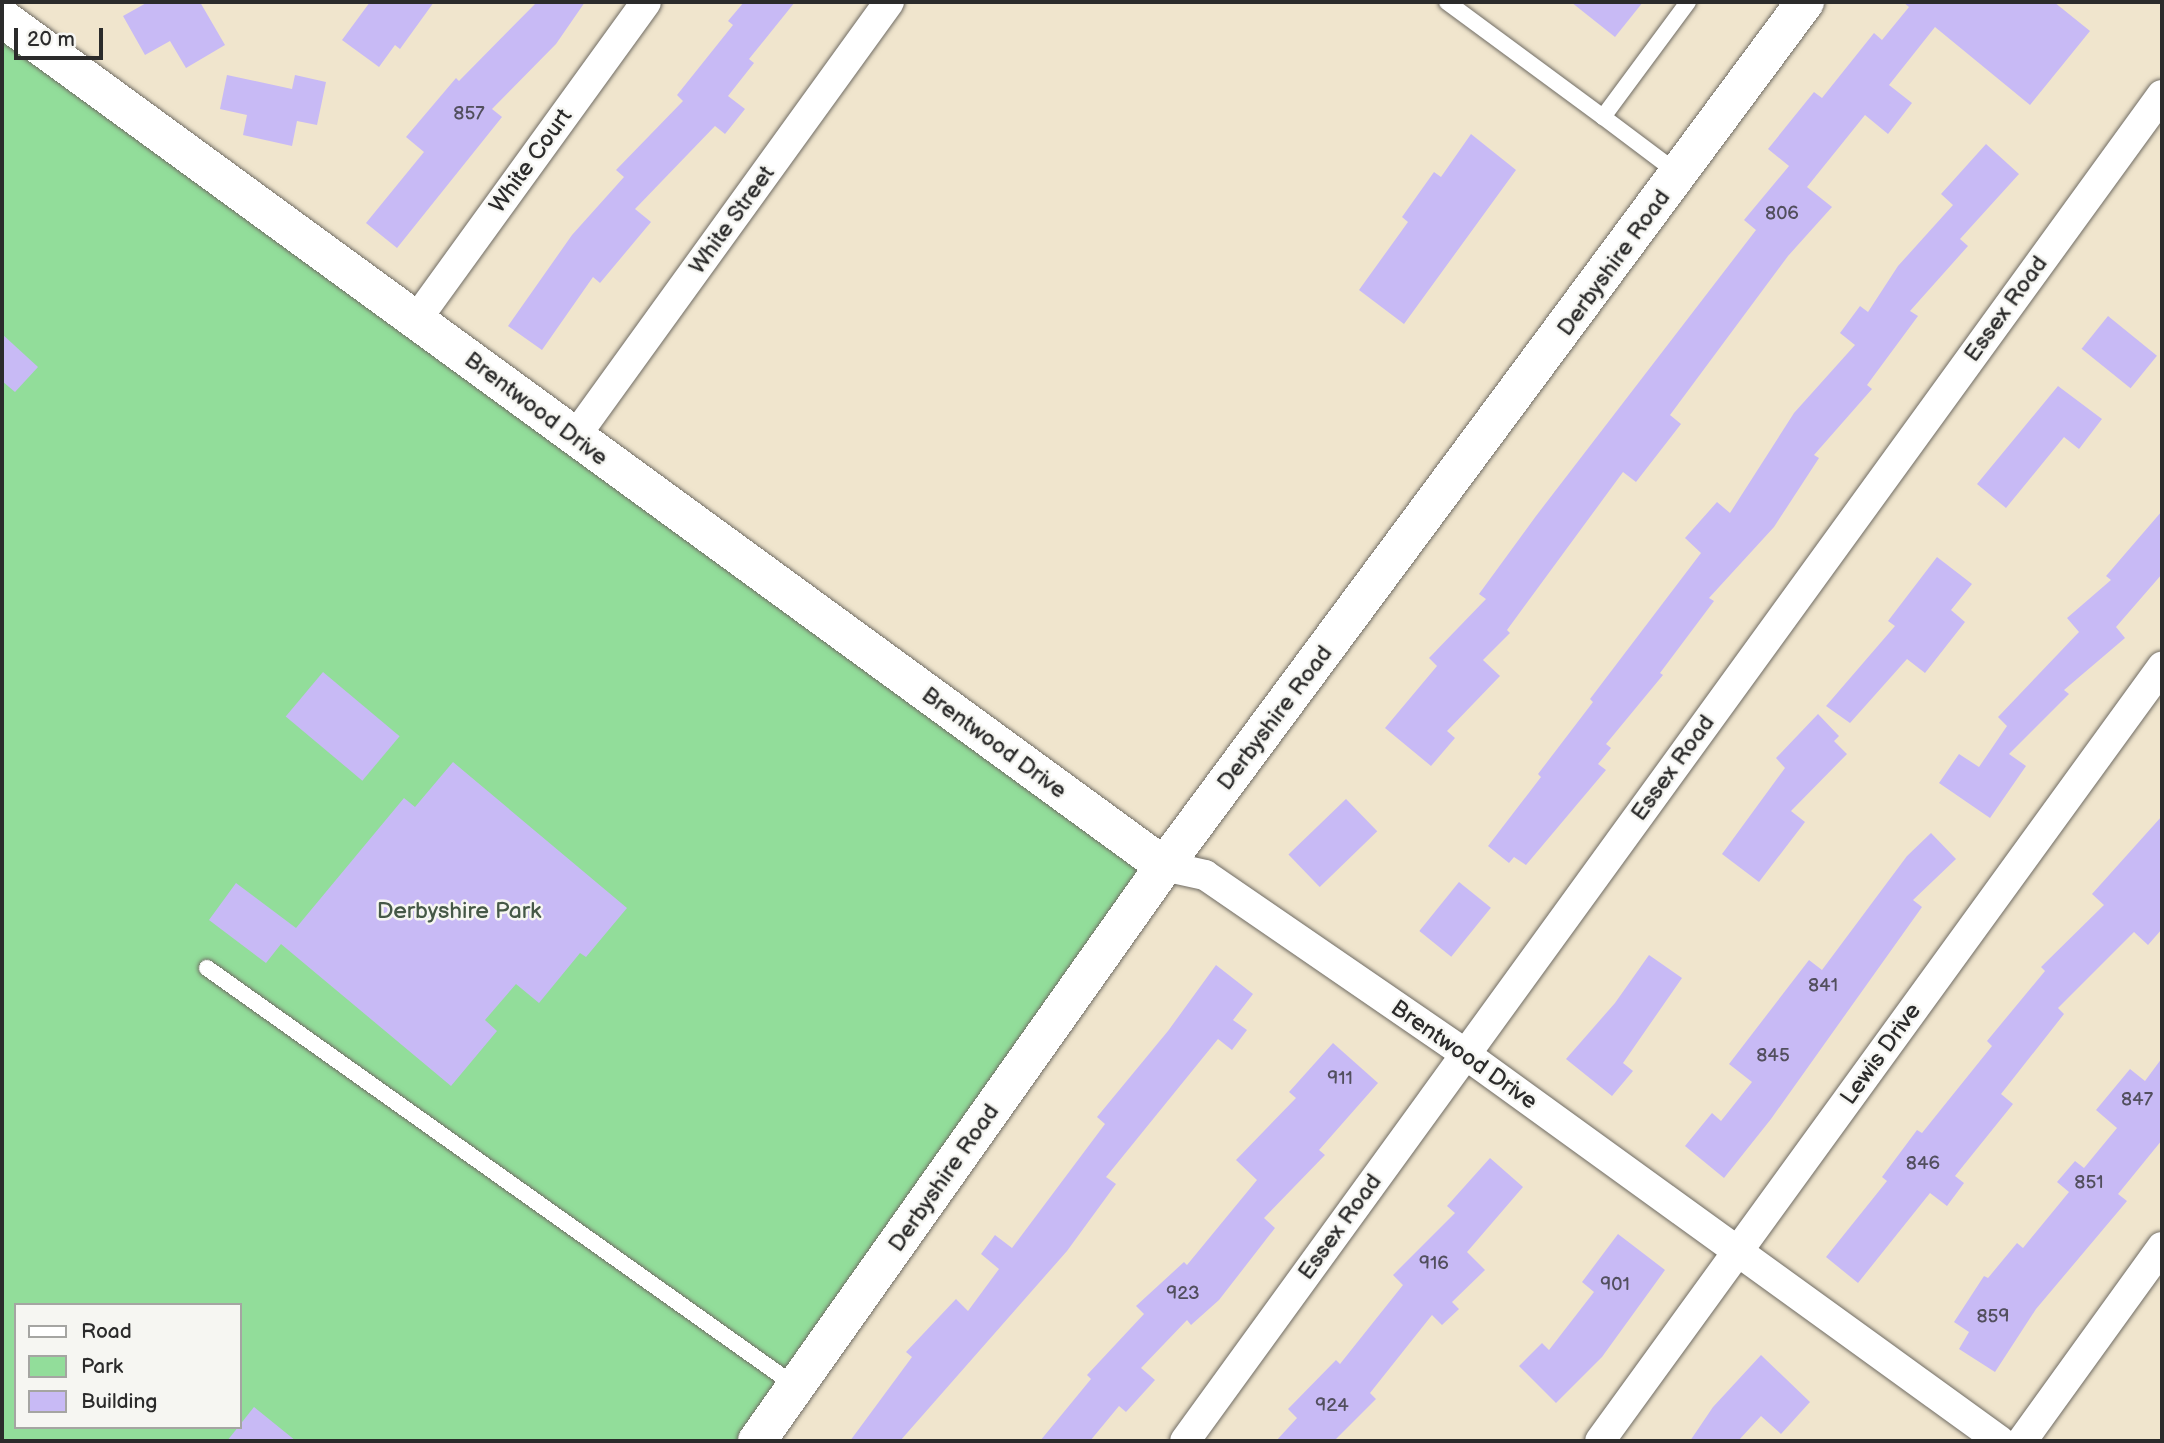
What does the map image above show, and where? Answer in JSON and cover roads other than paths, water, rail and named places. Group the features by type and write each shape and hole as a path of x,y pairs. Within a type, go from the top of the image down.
{"street":[{"name":"White Court","path":"416,320 646,2"},
{"name":"White Street","path":"575,438 889,2"},
{"name":"Derbyshire Road","path":"757,1441 1164,866 1805,2"},
{"name":"Brentwood Drive","path":"2,18 1164,866 1205,875 1465,1054 2000,1441"},
{"name":"Essex Road","path":"1185,1441 2162,95"},
{"name":"Lewis Drive","path":"1600,1441 2162,667"},
{"path":"2022,1441 2162,1247"}],"lane":[{"path":"1447,2 1679,174"},
{"path":"1603,117 1688,2"},
{"path":"207,968 797,1387"}],"park label":[{"name":"Derbyshire Park","path":"459,911"}]}
